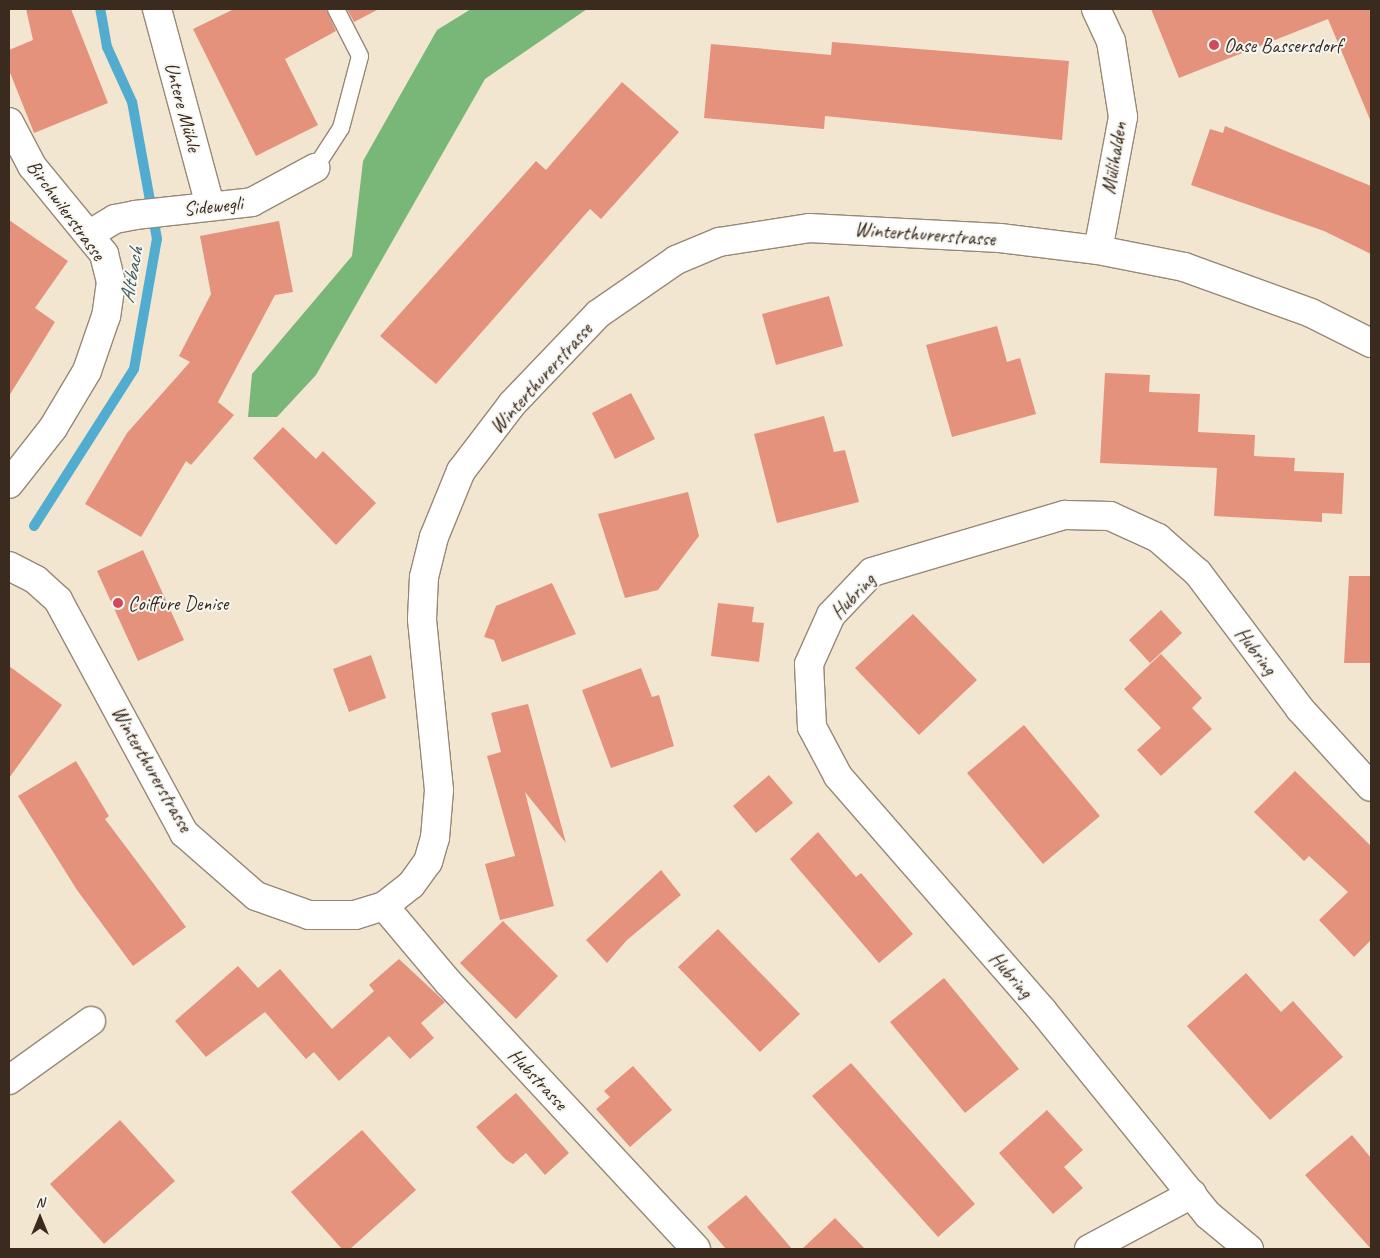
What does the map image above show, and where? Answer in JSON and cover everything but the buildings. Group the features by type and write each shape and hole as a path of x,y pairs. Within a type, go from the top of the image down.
{"street":[{"name":"Untere Mühle","path":"157,9 210,205"},
{"name":"Mülihalden","path":"1096,9 1111,41 1123,117 1098,250"},
{"name":"Birchwilerstrasse","path":"9,122 32,166 90,234 104,254 111,282 106,316 87,371 53,428 9,484"},
{"name":"Sidewegli","path":"90,234 114,219 169,210 252,202 315,168"},
{"name":"Winterthurerstrasse","path":"9,566 36,580 58,600 184,832 256,896 310,915 355,915 384,906 411,885 428,862 435,838 439,790 422,619 424,577 434,536 461,472 512,404 598,314 676,260 763,232 858,228 1098,250 1184,267 1311,313 1371,343"},
{"name":"Hubring","path":"1249,1249 1208,1215 838,776 812,727 809,664 827,623 872,572 1065,515 1110,516 1158,538 1198,573 1300,709 1371,787"},
{"name":"Hubstrasse","path":"384,906 442,975 696,1249"},
{"path":"9,1080 91,1021"},
{"path":"1089,1249 1192,1194"}],"lane":[{"name":"Sidewegli","path":"315,168 341,128 360,56 336,9"}],"green space":[{"path":"471,9 587,9 485,79 316,375 277,417 248,417 252,374 352,256 363,161 437,30"}],"waterway":[{"name":"Altbach","path":"34,526 134,369 157,239 132,102 107,47 100,9"}],"place":[{"name":"Oase Bassersdorf","path":"1214,45"},
{"name":"Coiffure Denise","path":"118,603"}]}
